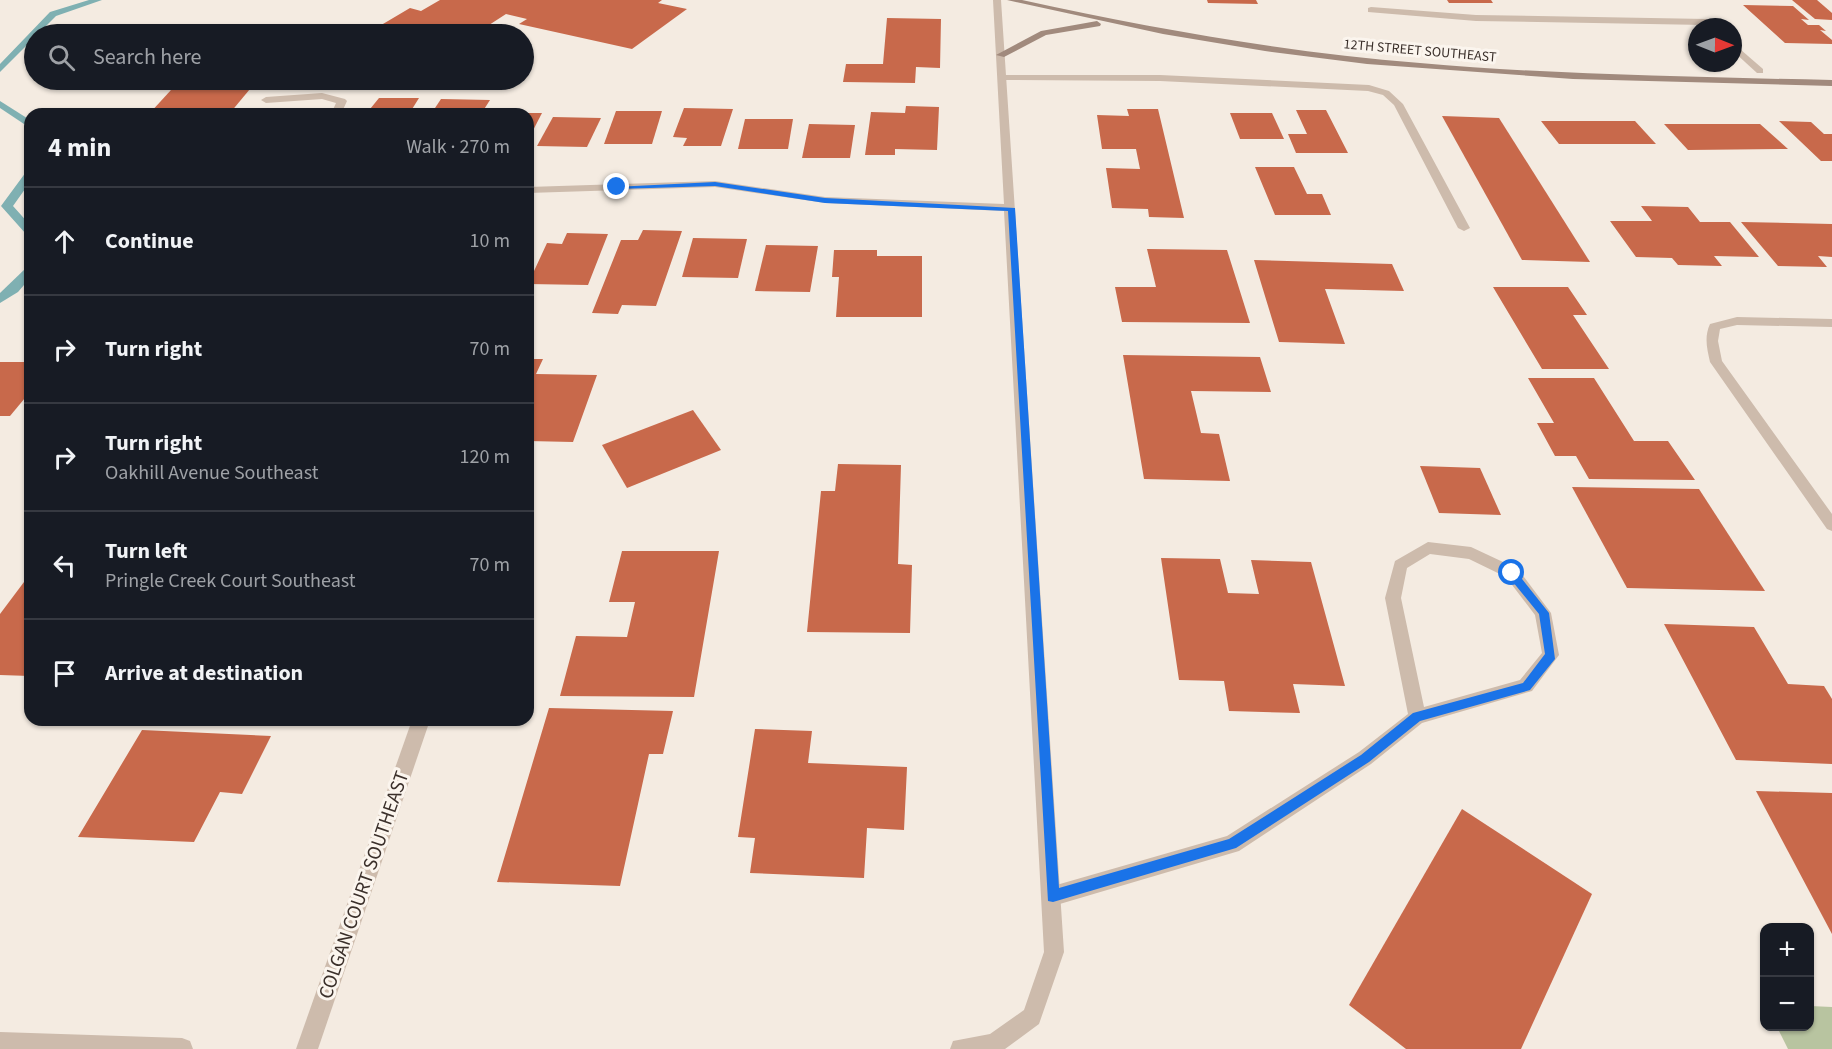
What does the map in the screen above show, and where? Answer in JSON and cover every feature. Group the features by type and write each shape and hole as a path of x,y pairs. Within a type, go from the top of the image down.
{"main road":[{"name":"12TH STREET SOUTHEAST","path":"1011,0 1110,23 1254,46 1417,66 1558,75 1832,83"},
{"path":"1002,55 1044,33 1110,23"}],"street":[{"path":"961,1049 994,1044 1032,1017 1054,952 1053,896 997,0"},
{"path":"1371,10 1487,18 1688,22"},
{"path":"1742,54 1760,71"},
{"path":"1003,78 1160,78 1288,83 1369,88 1386,93 1398,104 1464,228"},
{"path":"266,100 321,96 342,101 339,108"},
{"path":"534,190 715,184 825,200 1011,208"},
{"path":"1832,323 1737,321 1714,327 1712,341 1716,362 1832,525"},
{"path":"1053,896 1232,844 1365,758 1417,717 1526,687 1551,655 1544,613 1512,573 1471,553 1428,548 1400,565 1393,598 1417,717"},
{"name":"COLGAN COURT SOUTHEAST","path":"307,1049 419,726"},
{"path":"0,1043 182,1049"}],"green space":[{"path":"1814,1006 1832,1007 1832,1049 1788,1049 1779,1031 1814,1031"}],"building":[{"path":"440,0 662,0 658,3 687,9 632,49 534,27 534,24 519,24 527,19 506,14 491,24 383,24 410,8 421,11"},
{"path":"1207,0 1256,0 1258,4 1208,3"},
{"path":"1447,0 1491,0 1493,3 1449,3"},
{"path":"1792,0 1817,0 1832,13 1832,20 1815,19"},
{"path":"1743,5 1793,6 1809,20 1801,19 1808,25 1819,25 1826,31 1820,30 1832,40 1832,44 1785,43"},
{"path":"887,18 941,19 940,68 916,67 915,83 843,82 846,64 883,64"},
{"path":"171,90 249,90 234,108 154,108"},
{"path":"379,98 419,98 413,108 371,108"},
{"path":"441,99 490,100 485,108 435,108"},
{"path":"906,106 939,107 937,150 895,149 895,155 865,155 871,112 905,113"},
{"path":"684,108 733,109 721,146 683,146 687,138 673,137"},
{"path":"1127,109 1158,109 1184,218 1149,217 1148,209 1112,208 1106,168 1140,169 1136,149 1102,149 1097,115 1129,116"},
{"path":"1296,110 1326,110 1348,153 1296,153 1288,134 1307,134"},
{"path":"616,111 662,111 652,144 604,144"},
{"path":"534,113 542,113 534,128"},
{"path":"1230,113 1272,113 1284,139 1240,139"},
{"path":"1442,116 1499,118 1590,262 1522,260"},
{"path":"553,117 601,118 587,147 537,146"},
{"path":"745,119 793,119 788,149 738,149"},
{"path":"1541,121 1635,121 1656,144 1559,144"},
{"path":"1779,121 1811,122 1824,134 1832,134 1832,161 1821,161"},
{"path":"809,124 855,125 850,158 802,158"},
{"path":"1664,124 1760,124 1788,149 1688,150"},
{"path":"1255,167 1294,167 1307,194 1322,194 1331,215 1275,215"},
{"path":"1641,206 1688,207 1700,222 1730,222 1759,257 1714,256 1722,266 1678,265 1672,258 1636,257 1610,221 1652,221"},
{"path":"1741,222 1832,224 1832,257 1818,256 1827,267 1778,266"},
{"path":"643,230 682,231 656,306 622,305 618,314 592,313 621,240 638,240"},
{"path":"567,233 608,234 588,285 534,284 534,271 547,243 562,244"},
{"path":"693,238 747,239 738,278 682,277"},
{"path":"766,245 818,246 810,292 755,291"},
{"path":"1147,249 1227,250 1250,323 1122,322 1115,287 1156,287"},
{"path":"834,250 877,250 877,256 922,256 922,317 836,317 839,277 832,277"},
{"path":"1254,260 1392,264 1404,291 1325,289 1345,344 1279,342"},
{"path":"1493,287 1568,287 1587,315 1573,315 1609,369 1542,369"},
{"path":"1123,355 1260,357 1271,392 1191,391 1201,433 1219,434 1230,481 1144,479"},
{"path":"534,359 543,359 536,374 597,375 573,442 534,441"},
{"path":"0,362 24,362 24,399 10,416 0,416"},
{"path":"1528,378 1594,378 1634,441 1668,441 1695,480 1589,479 1576,456 1555,456 1537,423 1554,423"},
{"path":"693,410 721,450 627,488 602,445"},
{"path":"838,464 901,465 898,564 912,565 910,633 807,632 821,491 835,491"},
{"path":"1420,466 1480,468 1501,515 1439,513"},
{"path":"1572,487 1699,489 1765,591 1627,588"},
{"path":"622,551 719,551 694,697 560,696 576,636 627,637 635,602 609,602"},
{"path":"1161,558 1220,559 1228,593 1259,594 1251,560 1311,562 1345,686 1293,684 1300,713 1229,711 1224,681 1179,680"},
{"path":"24,582 24,676 0,675 0,614"},
{"path":"1664,624 1754,627 1788,684 1824,686 1832,699 1832,764 1736,760"},
{"path":"549,708 673,711 663,754 649,754 620,886 497,882"},
{"path":"755,729 812,731 808,763 907,767 904,830 867,828 864,878 750,873 755,838 738,837"},
{"path":"142,730 271,736 242,794 220,792 194,842 78,837"},
{"path":"1756,791 1832,793 1832,934"},
{"path":"1462,809 1592,894 1521,1049 1406,1049 1349,1005"}],"waterway":[{"path":"43,24 53,14 98,0"},
{"path":"0,69 24,44"},
{"path":"0,104 24,121"},
{"path":"24,182 7,206 24,225"},
{"path":"0,299 24,278"}],"route":[{"path":"617,187 715,184 825,200 1011,208 1053,896 1232,844 1365,758 1417,717 1526,687 1551,655 1544,613 1512,573"}]}
